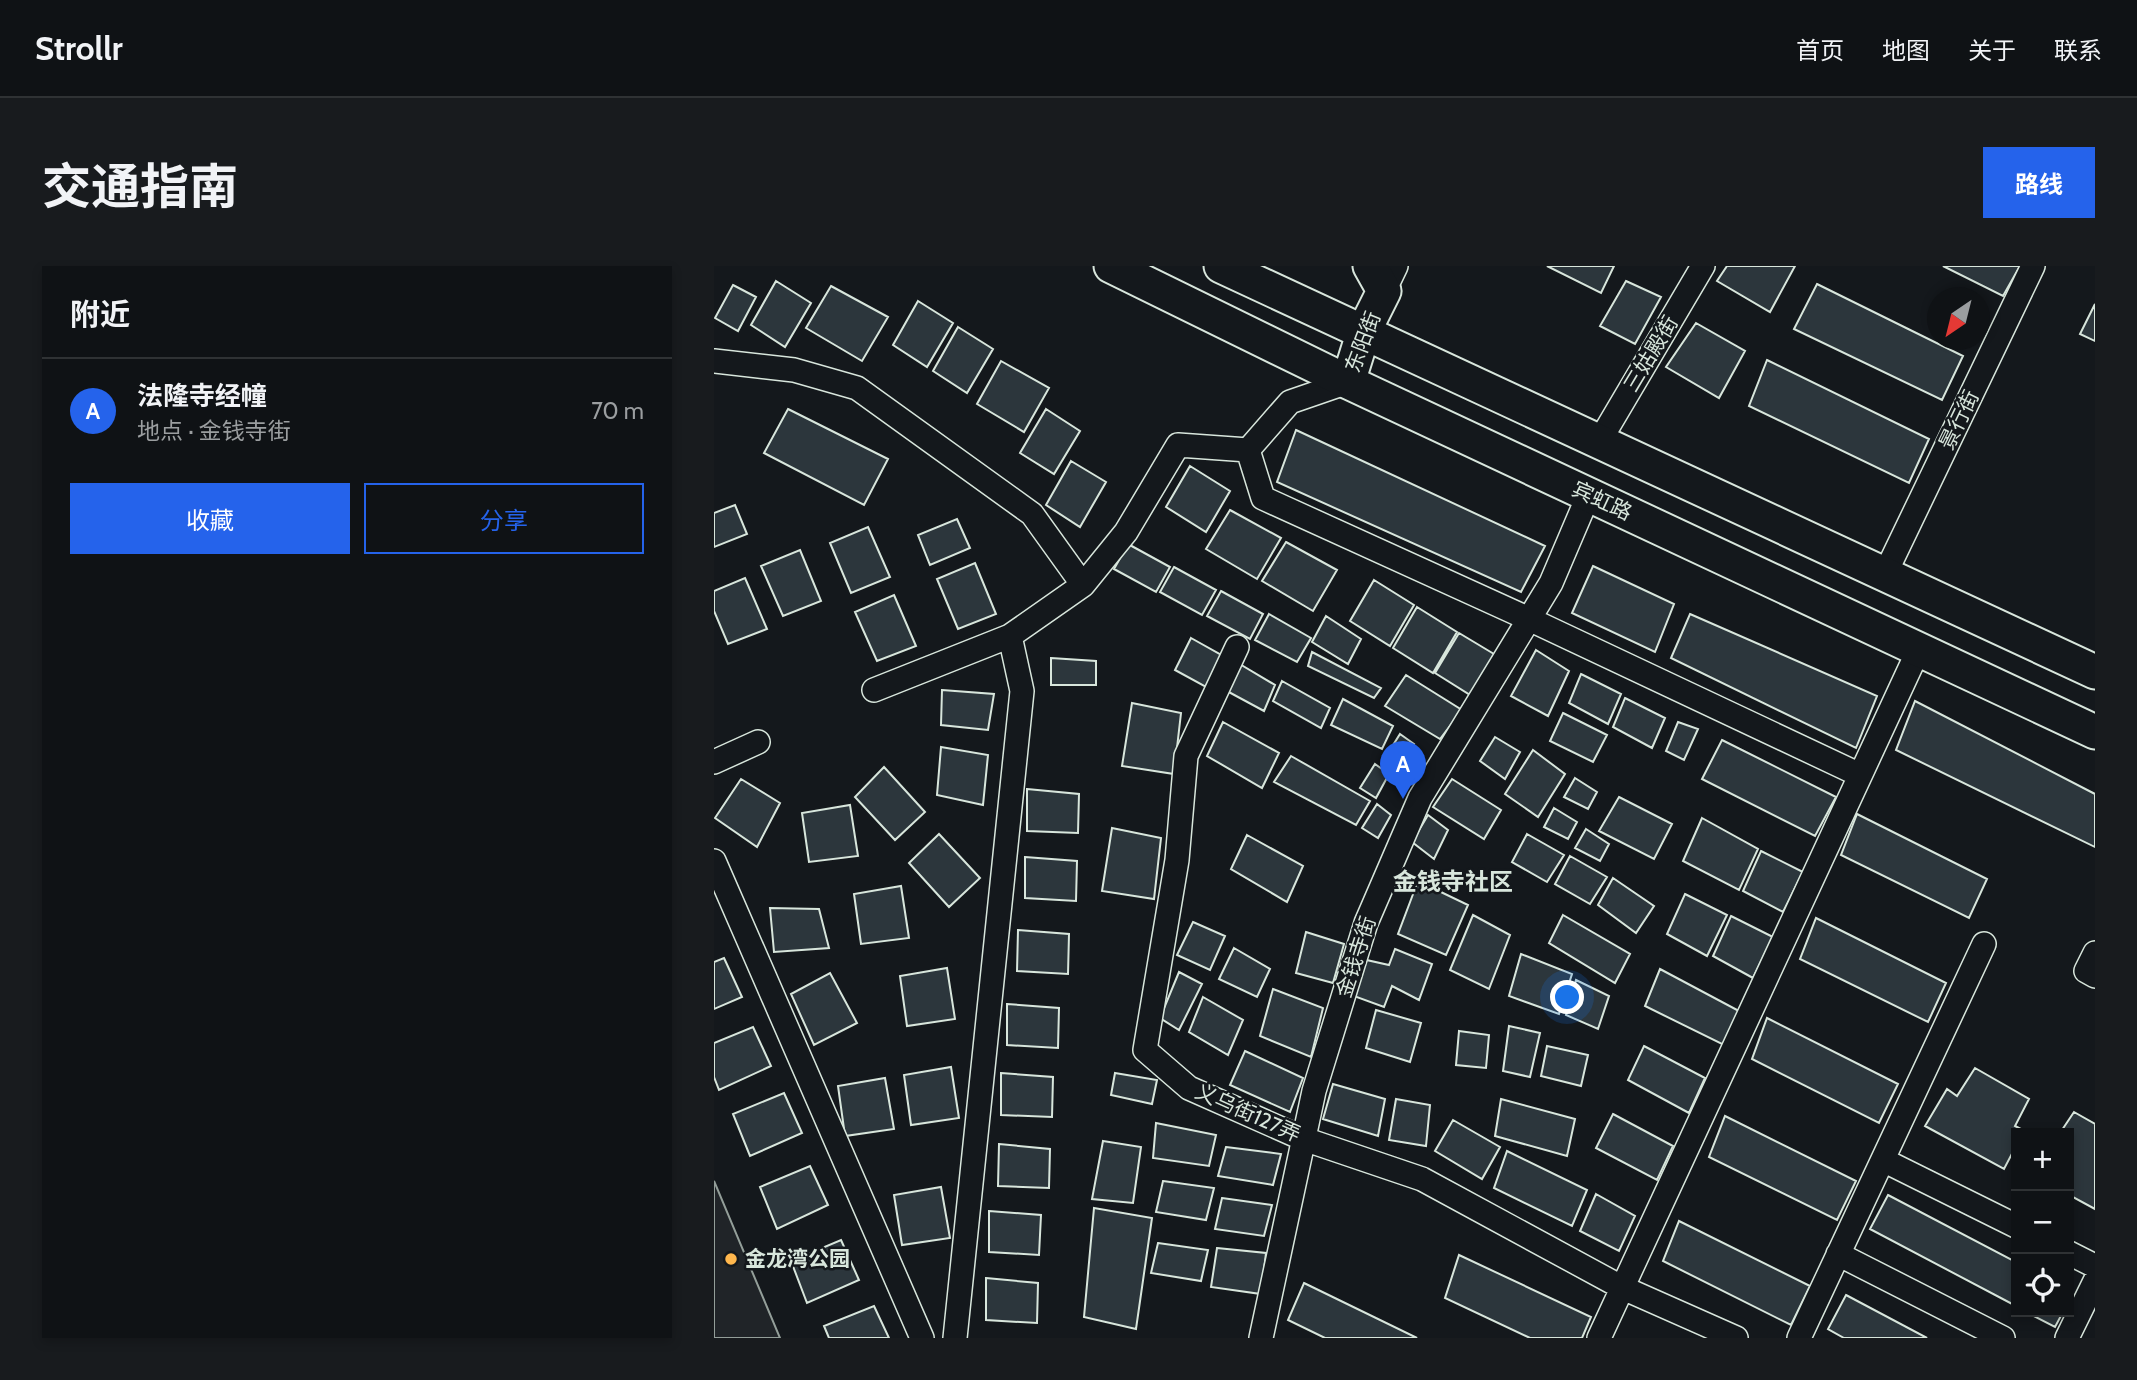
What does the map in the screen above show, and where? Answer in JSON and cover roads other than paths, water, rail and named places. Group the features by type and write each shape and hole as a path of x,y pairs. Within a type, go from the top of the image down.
{"main road":[{"name":"宾虹路","path":"1111,266 1348,382 2095,732"},
{"path":"1221,266 2095,672"},
{"name":"东阳街","path":"1348,382 1383,274"}],"street":[{"name":"三姑殿街","path":"1599,442 1703,266"},
{"name":"景行街","path":"1885,574 2033,266"},
{"path":"714,361 794,370 857,388 1032,514 1083,585"},
{"path":"1248,450 1290,402 1348,382"},
{"path":"874,690 1010,636 1083,585 1126,532 1178,444 1248,450"},
{"path":"1248,450 1263,498 1529,619 1860,775"},
{"name":"金钱寺街","path":"1261,1338 1314,1091 1366,923 1420,798 1550,583 1590,494"},
{"path":"955,1338 1022,691 1010,636"},
{"name":"义乌街127弄","path":"1237,648 1186,756 1177,860 1145,1049 1189,1088 1304,1139 1422,1179 1621,1287 1736,1338"},
{"path":"1599,1338 1918,651"},
{"path":"714,762 758,742"},
{"path":"714,861 922,1338"},
{"path":"1799,1338 1984,944"},
{"path":"2095,953 2086,971 2095,976"},
{"path":"1882,1160 2011,1224"},
{"path":"1838,1254 2003,1338"},
{"path":"2073,1254 2095,1266"},
{"path":"2067,1338 2095,1282"}],"place":[{"name":"法隆寺经幢","path":"1403,799"},
{"name":"金龙湾公园","path":"731,1259"}],"district":[{"name":"金钱寺社区","path":"1453,882"}]}
